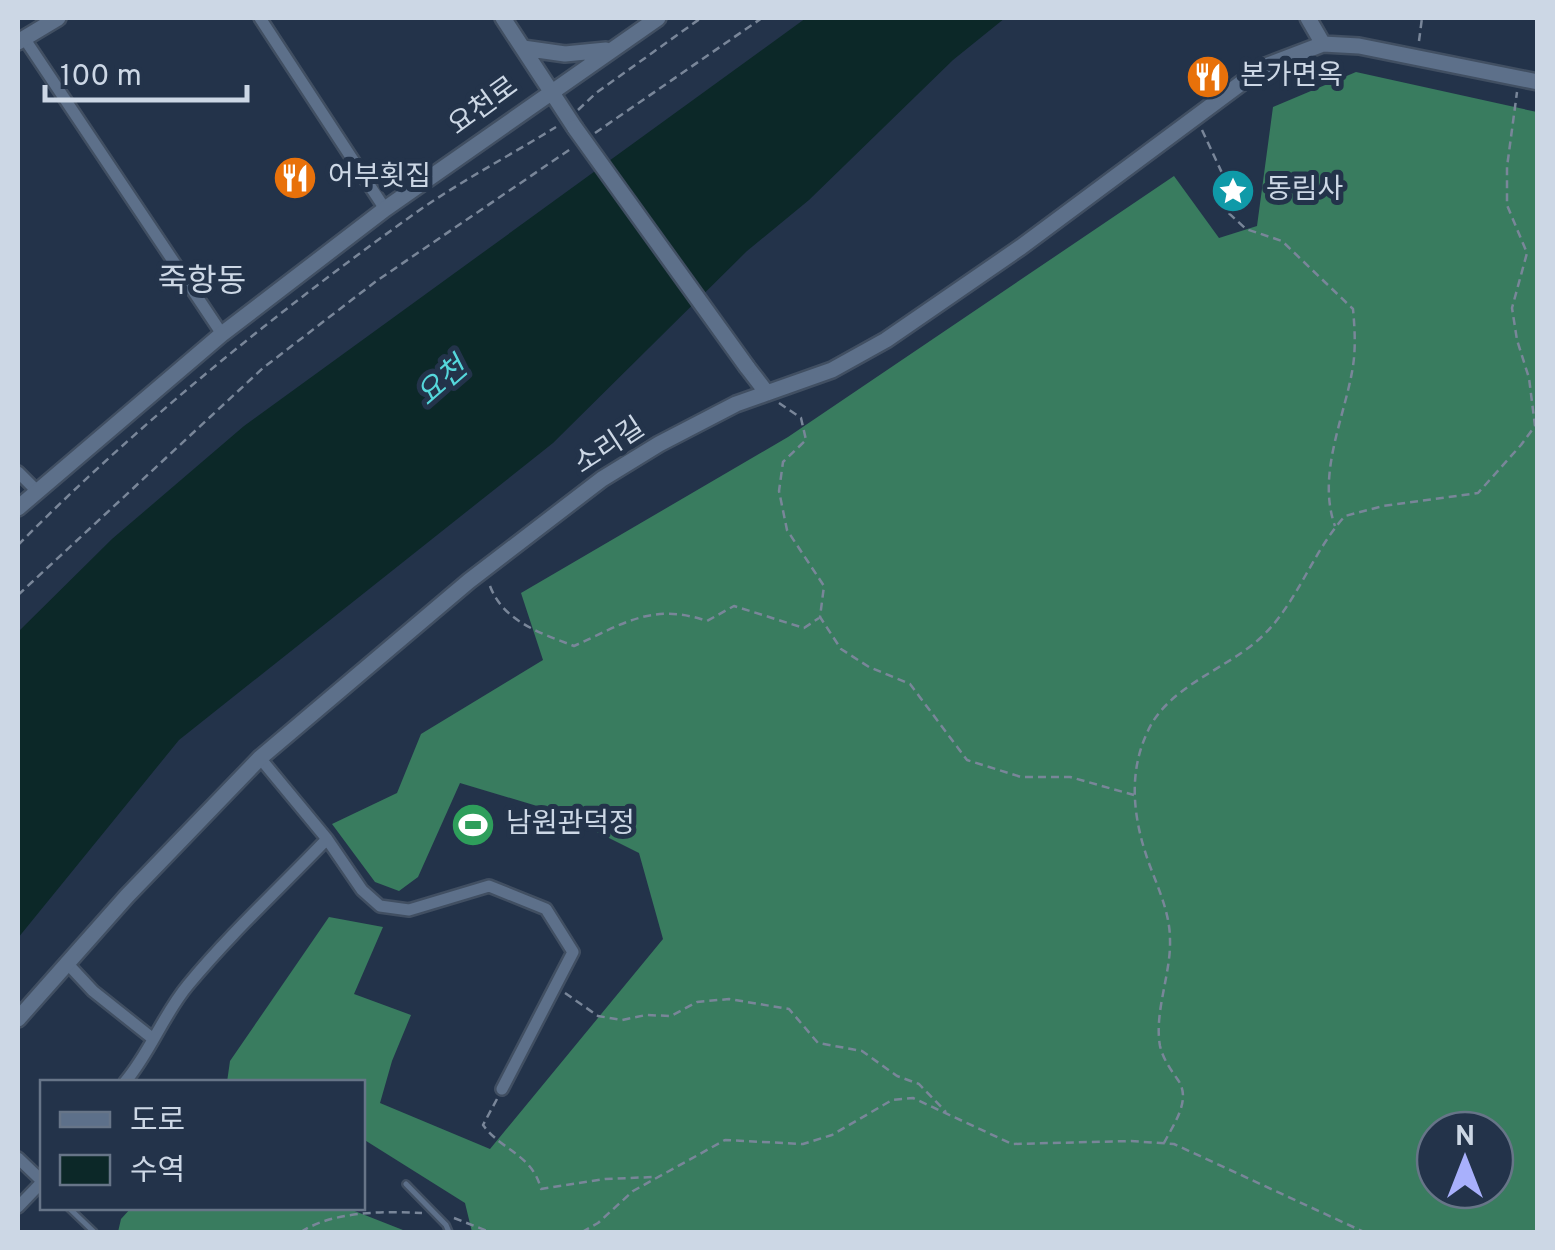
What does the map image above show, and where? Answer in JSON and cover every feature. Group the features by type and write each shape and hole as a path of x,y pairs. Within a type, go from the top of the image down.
{"main road":[{"path":"21,40 58,18"},
{"path":"503,18 575,130 766,393"},
{"name":"요천로","path":"18,508 222,334 385,209 658,18"},
{"path":"1308,18 1323,44 1359,46 1538,82"},
{"name":"소리길","path":"18,1020 66,962 260,758 478,574 602,479 701,421 832,370 886,340 1021,247 1262,67 1323,44"},
{"path":"523,48 565,54 610,50"}],"street":[{"path":"260,18 385,209"},
{"path":"21,40 222,334"},
{"path":"18,470 36,490"},
{"path":"260,758 327,839 362,890 380,906 408,910 489,886 546,909 573,952 502,1089"},
{"path":"127,1080 140,1065 152,1038 187,986 327,839"},
{"path":"66,962 93,991 152,1038"},
{"path":"18,1158 40,1180"},
{"path":"18,1207 40,1184"}],"lane":[{"path":"406,1184 449,1232"},
{"path":"71,1210 94,1232"}],"path":[{"path":"18,595 263,368 575,130 596,93 701,18"},
{"path":"594,134 762,18"},
{"path":"1421,28 1422,18"},
{"path":"1164,1143 1184,1098 1182,1085 1169,1068 1160,1045 1170,940 1166,907 1148,860 1134,795 1134,768 1148,730 1163,708 1259,640 1345,516 1383,506 1478,493 1536,425 1512,308 1527,253 1507,205 1510,138 1520,78"},
{"path":"1194,116 1222,173 1221,206 1246,229 1282,241 1353,310 1352,369 1330,465 1328,495 1336,528"},
{"path":"18,544 58,504 246,339 417,212 575,130"},
{"path":"766,393 801,418 806,440 783,462 779,491 786,530 824,586 820,617 842,649 869,668 910,684 967,760 1021,777 1070,777 1134,795"},
{"path":"478,574 488,582 498,606 546,636 574,646 650,614 680,612 707,621 734,606 804,628 820,617"},
{"path":"556,986 598,1016 622,1020 646,1015 671,1016 697,1002 730,999 790,1010 818,1043 862,1051 897,1076 919,1084 950,1116"},
{"path":"502,1089 483,1125 494,1139 512,1148 537,1172 541,1189 658,1176"},
{"path":"582,1232 598,1223 633,1191 726,1140 803,1144 832,1134 892,1100 913,1098 1012,1144 1174,1144 1364,1232"},
{"path":"301,1232 317,1222 395,1212 444,1214 490,1232"}],"green space":[{"path":"1356,72 1537,112 1537,1232 472,1232 465,1203 365,1140 365,1080 227,1080 230,1061 329,917 383,927 354,994 411,1015 380,1103 490,1149 663,939 639,853 557,812 460,783 418,877 399,891 375,882 332,824 397,793 421,734 543,660 521,593 788,437 1174,176 1219,238 1257,226 1273,107"},
{"path":"129,1210 352,1210 408,1232 118,1232 121,1219"}],"water":[{"name":"요천","path":"806,18 1005,18 953,60 809,200 747,251 553,443 179,740 18,938 18,632 112,539 244,426"}],"place":[{"name":"본가면옥","path":"1208,77"},
{"name":"어부횟집","path":"295,178"},
{"name":"동림사","path":"1233,191"},
{"name":"남원관덕정","path":"473,825"}],"district":[{"name":"죽항동","path":"202,283"}]}
